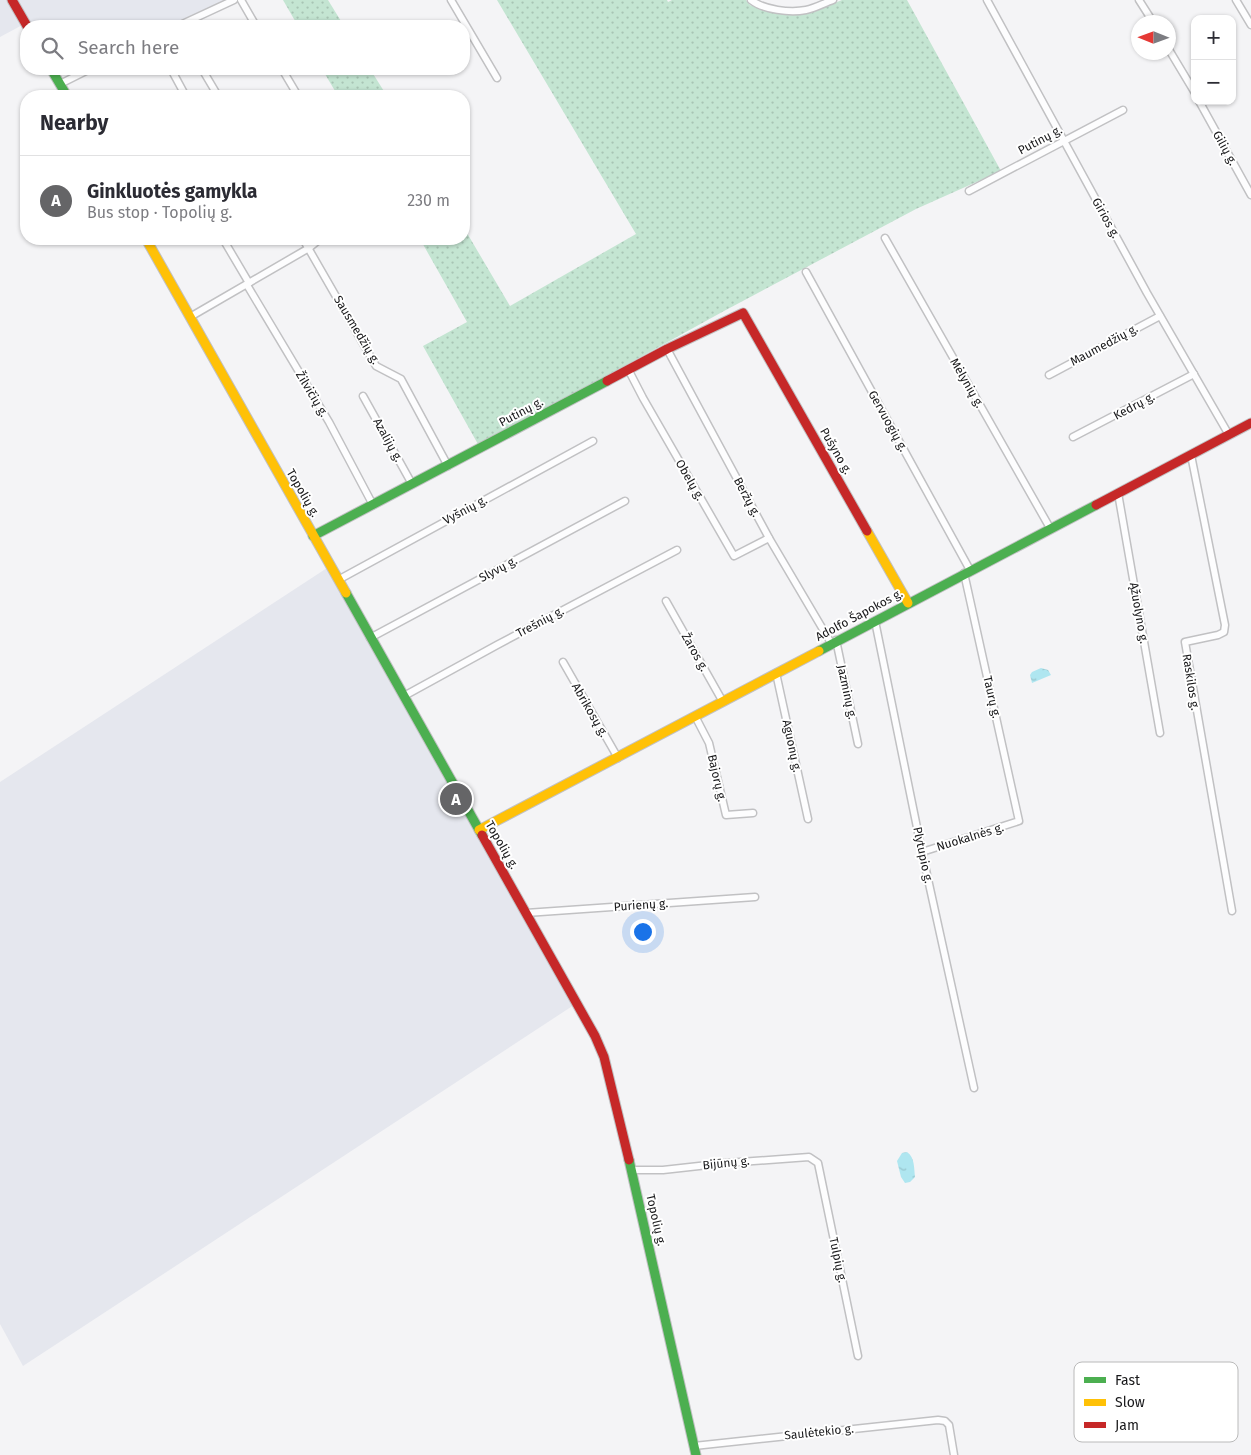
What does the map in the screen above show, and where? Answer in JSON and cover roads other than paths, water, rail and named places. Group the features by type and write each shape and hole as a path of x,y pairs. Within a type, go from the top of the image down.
{"street":[{"path":"12,0 24,20"},
{"path":"191,20 234,0"},
{"path":"241,0 253,20"},
{"path":"451,0 463,20"},
{"path":"763,6 770,0"},
{"path":"752,1 763,6 796,11 807,10 833,0"},
{"name":"Girios g.","path":"987,0 1063,142 1229,435"},
{"path":"1139,0 1149,15"},
{"path":"1236,0 1251,25"},
{"path":"470,32 498,78"},
{"path":"1175,60 1191,86"},
{"path":"55,75 64,90"},
{"path":"60,84 78,75"},
{"path":"174,75 182,90"},
{"path":"206,75 214,90"},
{"path":"286,75 294,90"},
{"name":"Gilių g.","path":"1201,105 1251,195"},
{"name":"Putinų g.","path":"969,191 1123,110"},
{"name":"Mėlynių g.","path":"884,238 1050,528"},
{"name":"Topolių g.","path":"149,245 595,1036 604,1057 632,1170 695,1450"},
{"name":"Žilvičių g.","path":"226,245 329,422 374,504"},
{"name":"Sausmedžių g.","path":"307,245 376,366 401,379 448,466"},
{"path":"190,317 313,245"},
{"name":"Gervuogių g.","path":"806,272 967,572"},
{"name":"Putinų g.","path":"313,536 628,369 743,313"},
{"name":"Pušyno g.","path":"743,313 908,603"},
{"name":"Maumedžių g.","path":"1049,375 1160,316"},
{"name":"Beržų g.","path":"667,349 769,538 834,642"},
{"name":"Obelų g.","path":"628,369 647,406 734,556 769,538"},
{"name":"Kedrų g.","path":"1073,437 1194,374"},
{"name":"Azalijų g.","path":"364,396 412,484"},
{"name":"Adolfo Šapokos g.","path":"479,830 1251,423"},
{"name":"Vyšnių g.","path":"338,580 593,442"},
{"name":"Raskilos g.","path":"1191,455 1225,625 1224,632 1218,635 1185,642 1232,911"},
{"name":"Ąžuolyno g.","path":"1118,493 1160,733"},
{"name":"Slyvų g.","path":"370,638 625,501"},
{"name":"Trešnių g.","path":"404,696 677,550"},
{"name":"Taurų g.","path":"967,572 1019,821"},
{"name":"Žaros g.","path":"666,600 723,702"},
{"name":"Plytupio g.","path":"875,621 922,852 974,1088"},
{"name":"Jazminų g.","path":"834,642 858,744"},
{"name":"Abrikosų g.","path":"563,662 618,758"},
{"name":"Aguonų g.","path":"776,673 808,819"},
{"name":"Bajorų g.","path":"695,716 709,744 726,815 753,813"},
{"name":"Nuokalnės g.","path":"922,852 1019,821"},
{"name":"Purienų g.","path":"526,913 755,897"},
{"name":"Bijūnų g.","path":"632,1170 664,1170 726,1162 810,1156 818,1163"},
{"name":"Tulpių g.","path":"818,1163 858,1356"},
{"name":"Saulėtekio g.","path":"695,1450 938,1420 945,1421 950,1425 954,1455"}],"water":[{"path":"1041,668 1048,670 1051,675 1032,683 1030,675"},
{"path":"907,1152 913,1160 915,1177 910,1182 905,1183 901,1177 897,1161 902,1153"}],"place":[{"name":"Ginkluotės gamykla","path":"456,799"}]}
